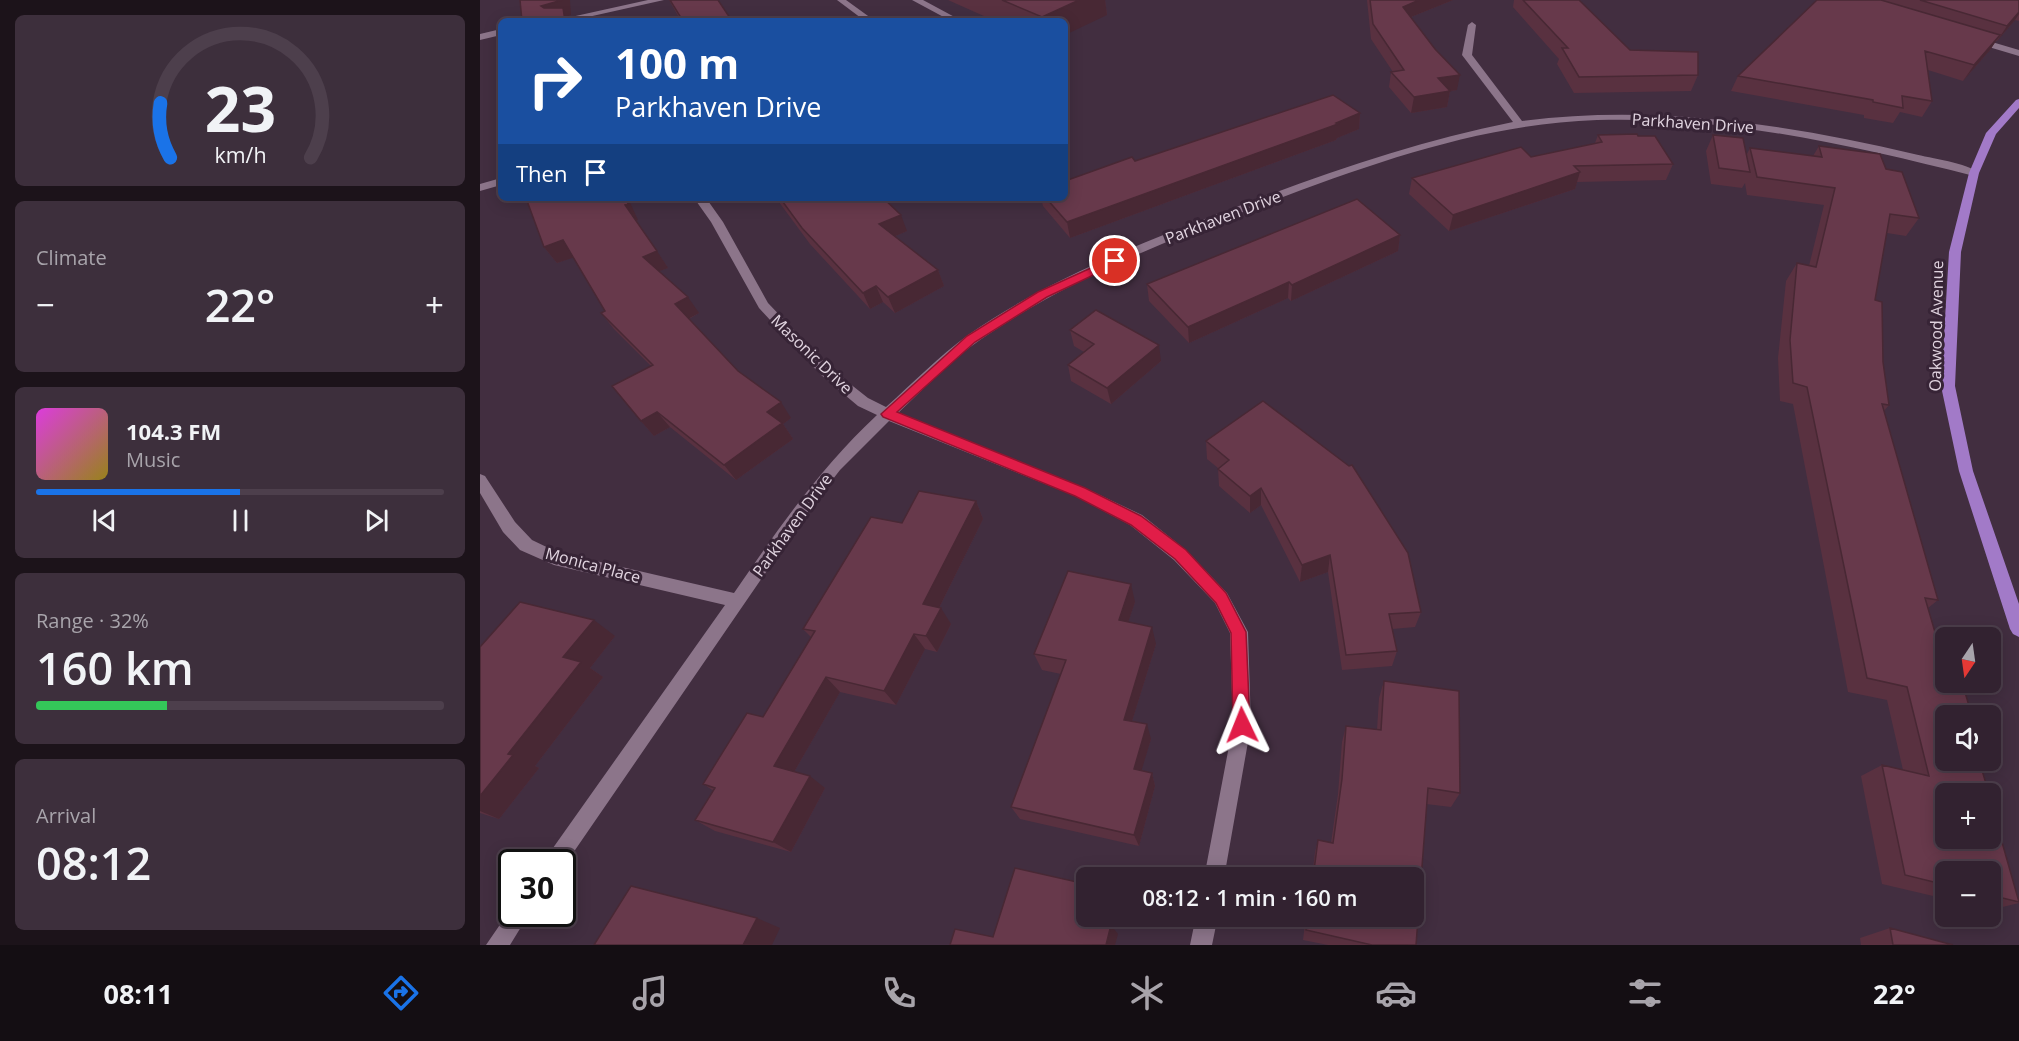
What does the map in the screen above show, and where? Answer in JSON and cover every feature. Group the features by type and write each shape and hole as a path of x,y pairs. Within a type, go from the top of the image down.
{"main road":[{"name":"Oakwood Avenue","path":"2019,102 1991,133 1974,173 1955,252 1948,386 1966,471 2019,629"}],"street":[{"path":"568,18 617,4 660,0"},
{"path":"841,0 867,18"},
{"path":"916,0 952,18"},
{"path":"1472,25 1467,55 1520,124"},
{"path":"480,37 498,33"},
{"path":"1963,36 2019,53"},
{"name":"Parkhaven Drive","path":"564,849 824,478 887,414 971,339 1042,294 1133,252 1312,182 1427,143 1520,124 1594,117 1743,125 1900,152 1974,173"},
{"path":"480,188 498,182"},
{"name":"Masonic Drive","path":"702,201 717,222 762,305 825,370 863,402 887,414 1080,492 1136,520 1180,555 1221,598 1239,632 1242,725 1216,867"},
{"name":"Monica Place","path":"480,480 509,527 526,545 554,558 738,601"},
{"path":"497,945 510,927"},
{"path":"1202,945 1205,927"}],"building":[{"path":"520,0 562,0 541,6 563,8 565,18 522,18"},
{"path":"670,0 718,0 730,18 681,18"},
{"path":"1002,0 1079,0 1042,17"},
{"path":"1370,0 1419,0 1403,7 1435,49 1460,75 1438,78 1450,91 1414,97 1391,72 1404,70 1373,24"},
{"path":"1523,0 1579,0 1630,50 1698,52 1698,75 1579,77 1562,48 1568,48"},
{"path":"1817,0 1881,0 2000,35 1974,65 1925,51 1932,101 1902,96 1903,108 1873,102 1873,100 1738,76"},
{"path":"1920,0 2019,0 2019,12 2007,26"},
{"path":"1333,95 1360,113 1336,123 1338,124 1067,222 1049,201 1068,201 1068,180 1132,157 1135,161"},
{"path":"1637,134 1638,136 1655,136 1673,164 1574,166 1580,172 1453,215 1412,178 1521,147 1531,157 1602,142 1598,135"},
{"path":"1713,135 1743,138 1750,172 1719,168"},
{"path":"1819,146 1880,154 1886,169 1902,172 1919,218 1890,214 1875,300 1882,302 1883,362 1889,405 1882,404 1938,600 1925,598 1935,632 1935,693 1965,693 1969,705 1935,705 1935,771 1982,771 1986,783 1935,783 1935,849 2001,849 2001,839 2019,902 2001,898 2001,861 1935,861 1935,882 1905,875 1882,765 1929,776 1907,687 1867,678 1807,387 1793,383 1790,340 1797,263 1816,267 1835,188 1757,177 1750,148 1822,157"},
{"path":"1357,199 1400,235 1292,285 1289,282 1188,327 1147,284"},
{"path":"527,201 626,201 628,204 625,205 657,251 643,257 688,297 675,304 738,371 781,402 767,412 782,423 724,465 657,412 641,421 612,386 653,365 601,313 605,311 563,240 544,247"},
{"path":"782,201 886,201 901,215 879,224 938,270 888,297 876,286 863,293 802,228"},
{"path":"1096,310 1159,345 1107,388 1068,365 1094,344 1070,330"},
{"path":"1263,401 1349,466 1352,465 1408,553 1421,612 1389,614 1397,651 1346,655 1330,555 1302,565 1261,488 1250,496 1218,469 1229,460 1206,441"},
{"path":"919,491 976,501 923,604 941,608 926,636 914,634 884,691 826,677 774,766 810,776 773,842 695,820 715,788 703,784 747,713 763,717 815,631 803,629 871,517 902,523"},
{"path":"1068,571 1131,584 1119,620 1152,627 1124,720 1147,724 1134,769 1152,773 1134,835 1011,807 1066,660 1034,654"},
{"path":"520,602 594,620 563,657 581,662 508,754 513,755 480,796 480,647"},
{"path":"1384,681 1459,691 1460,793 1428,788 1422,867 1314,867 1318,840 1333,843 1342,779 1346,726 1381,730"},
{"path":"1015,868 1076,882 1076,927 1110,927 1106,945 950,945 955,929 993,937"},
{"path":"631,886 757,918 743,945 594,945"},
{"path":"1306,927 1417,927 1416,945 1372,945 1306,930"},
{"path":"1890,928 1953,945 1893,945"}],"route":[{"path":"1115,261 1042,294 971,339 887,414 1080,492 1136,520 1180,555 1221,598 1239,632 1242,725"}]}
